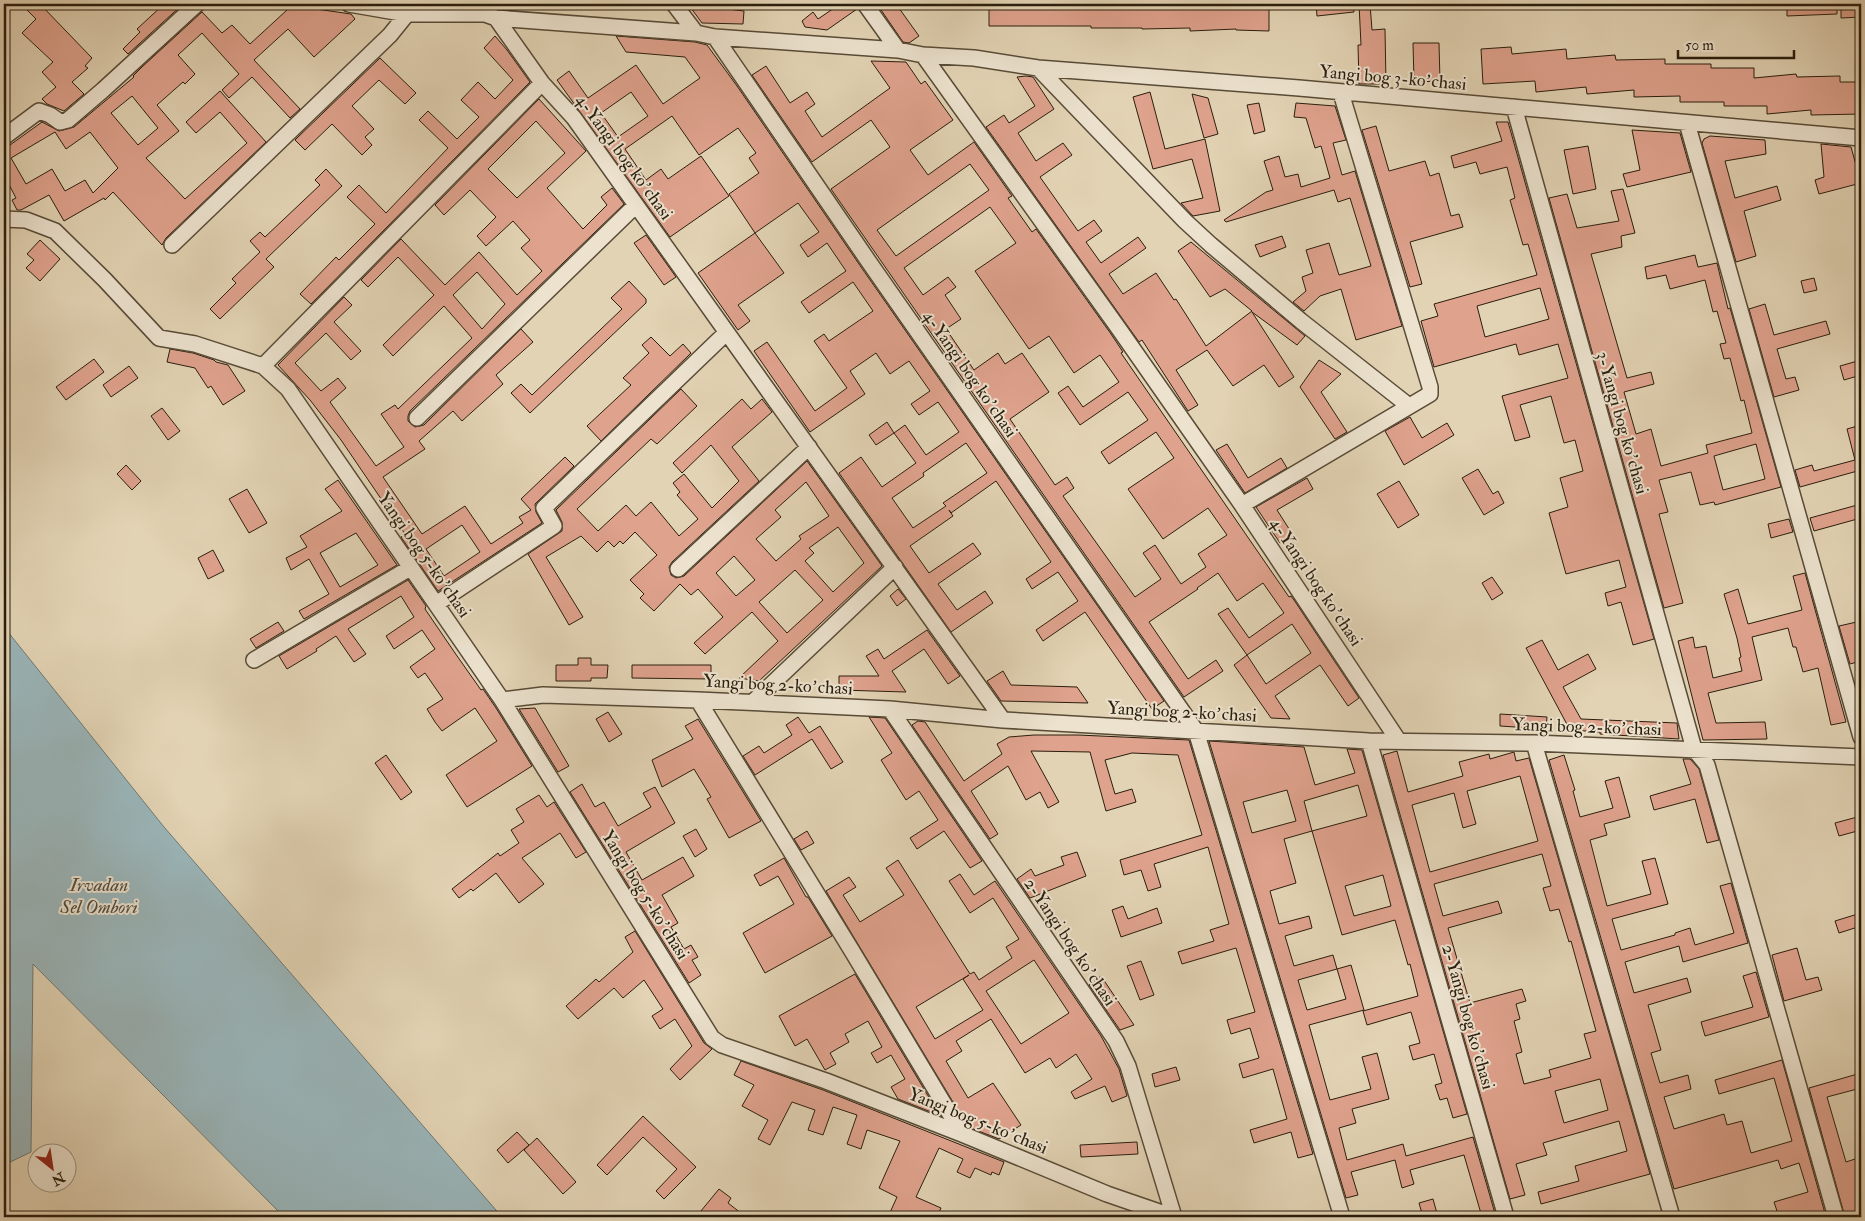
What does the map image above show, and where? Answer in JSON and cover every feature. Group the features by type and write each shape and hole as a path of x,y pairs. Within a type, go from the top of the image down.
{"street":[{"path":"4,137 39,111 50,115 60,122 68,120 197,4"},
{"name":"Yangi bog 3-koʼchasi","path":"350,4 407,14 485,14 496,18 696,33 715,37 898,50 923,55 974,58 1038,68 1514,107 1860,141"},
{"path":"674,4 696,33"},
{"path":"865,4 898,50"},
{"path":"172,245 390,35 407,14"},
{"name":"4-Yangi bog koʼchasi","path":"496,18 542,83 574,118 1003,720"},
{"name":"4-Yangi bog koʼchasi","path":"715,37 869,262 1196,731"},
{"name":"4-Yangi bog koʼchasi","path":"923,55 1242,505 1398,740"},
{"path":"1038,68 1191,227 1301,321 1409,406"},
{"path":"4,219 26,220 55,231 105,280 159,338 195,344 263,366 542,83"},
{"path":"1242,505 1430,394 1430,387 1341,93"},
{"name":"3-Yangi bog koʼchasi","path":"1514,107 1694,749"},
{"path":"1687,123 1861,737"},
{"path":"417,418 636,205"},
{"path":"436,604 554,526 544,508 726,333"},
{"name":"Yangi bog 5-koʼchasi","path":"263,366 288,389 502,700 712,1038 722,1045 826,1081 962,1134 1107,1194 1174,1217"},
{"path":"678,569 809,447"},
{"path":"753,702 895,567"},
{"path":"254,660 410,568"},
{"name":"Yangi bog 2-koʼchasi","path":"502,700 543,695 753,702 890,709 1003,720 1369,741 1534,743 1861,756"},
{"path":"698,700 852,950 962,1134"},
{"name":"2-Yangi bog koʼchasi","path":"890,709 1116,1041 1131,1075 1174,1217"},
{"path":"1196,731 1342,1217"},
{"name":"2-Yangi bog koʼchasi","path":"1369,741 1506,1217"},
{"path":"1534,743 1672,1217"},
{"path":"1694,749 1707,764 1836,1217"}],"water":[{"name":"Irvadan Sel Ombori","path":"4,627 164,827 502,1217 284,1217 33,964 31,1144 28,1144 28,1153 4,1165"}],"building":[{"path":"21,4 40,4 92,58 85,66 88,68 72,82 84,94 64,111 47,104 42,99 56,87 42,72 53,62 22,33 36,19"},
{"path":"164,4 183,4 128,54 123,49 140,32 137,29"},
{"path":"281,4 305,4 309,8 351,14 355,19 314,57 288,29 254,60 300,109 290,118 252,77 229,98 222,90 239,74 202,33 178,55 195,74 157,105 179,131 146,158 185,199 247,143 220,112 196,133 186,122 220,91 266,142 166,238 162,245 113,192 105,200 104,198 64,221 49,195 21,210 17,210 12,200 16,198 4,175 4,146 10,145 42,122 59,131 74,127 134,77 142,67 202,12 222,33 232,25 250,44 287,10","holes":["132,96 158,128 138,145 111,113","55,132 66,149 90,132 118,168 93,193 85,180 65,191 52,169 26,184 11,158"]},
{"path":"688,4 708,4 711,7 744,11 743,24 702,23"},
{"path":"840,4 856,4 857,9 827,30 805,27 802,21 813,12 818,19"},
{"path":"877,4 896,4 919,36 909,43 903,42"},
{"path":"989,4 1269,4 1269,31 1236,29 1190,31 1190,28 1091,28 1091,26 989,26"},
{"path":"1316,4 1353,4 1354,12 1317,16"},
{"path":"1359,4 1370,4 1372,30 1385,29 1386,84 1359,84 1358,45 1361,45"},
{"path":"1787,4 1837,4 1837,14 1787,16"},
{"path":"1841,4 1861,4 1861,17 1841,18"},
{"path":"495,36 530,82 311,304 300,294 336,257 339,260 375,224 347,197 359,185 386,213 448,148 419,120 428,111 457,139 479,117 461,100 478,82 495,99 513,80 484,48"},
{"path":"616,36 695,42 707,45 1164,701 1152,709 1085,612 1043,641 1036,630 1078,601 1058,572 1032,589 1026,579 1051,562 996,481 951,513 953,516 910,546 929,573 973,543 981,554 938,584 957,610 985,591 993,603 951,632 839,473 861,457 882,487 916,463 894,433 905,425 926,455 959,432 938,402 919,415 911,404 930,391 909,361 890,374 876,353 850,371 865,394 810,432 754,351 767,342 815,411 847,388 814,341 824,334 829,341 873,311 853,282 809,313 801,302 846,271 827,243 808,257 800,245 819,232 798,203 755,233 729,194 759,173 749,158 756,153 738,128 699,155 672,116 625,149 646,180 661,169 668,179 701,156 729,196 670,237 557,80 569,71 588,98 636,65 663,104 700,78 685,57 626,52","holes":["631,92 648,116 618,137 601,113","966,443 987,473 943,503 946,506 913,528 892,498 924,476 923,473"]},
{"path":"1413,43 1439,43 1440,81 1414,82"},
{"path":"1511,47 1512,54 1566,49 1567,59 1615,55 1616,60 1665,59 1665,64 1711,64 1711,68 1754,68 1754,78 1796,74 1797,77 1840,76 1840,82 1861,82 1861,114 1811,115 1811,110 1767,114 1767,106 1724,106 1724,102 1680,102 1680,96 1634,97 1634,90 1587,94 1586,87 1536,92 1535,81 1483,84 1481,49"},
{"path":"380,58 416,93 405,104 379,80 352,106 374,129 365,137 372,145 362,155 332,124 305,150 295,140"},
{"path":"871,61 906,62 921,84 925,81 953,120 910,150 928,175 974,142 1012,196 1008,198 1032,232 1036,229 1111,334 1123,352 1121,353 1289,597 1291,596 1294,600 1359,698 1348,706 1320,665 1275,696 1290,719 1271,718 1234,665 1247,655 1218,614 1228,608 1249,638 1284,613 1263,583 1237,601 1218,573 1149,622 1188,679 1216,660 1223,671 1184,697 831,189 890,147 871,120 812,162 752,75 766,66 790,103 807,92 815,104 805,111 822,137 890,88","holes":["970,164 989,190 896,256 877,230","990,207 1016,243 975,271 1029,349 1049,336 1074,373 1100,355 1119,382 1083,407 1068,386 1058,393 1080,425 1128,392 1148,420 1101,452 1109,464 1156,432 1174,458 1128,489 1163,539 1208,508 1227,535 1198,554 1206,567 1181,584 1155,545 1143,553 1161,579 1135,597 1063,496 1074,488 1067,477 1055,485 1010,419 1049,392 1022,353 1005,364 998,353 974,370 946,329 961,319 945,295 956,287 948,277 923,295 904,268","1292,624 1311,653 1266,684 1247,655"]},
{"path":"1017,77 1033,77 1054,109 1018,133 1036,161 1063,143 1072,155 1040,177 1078,231 1094,220 1102,231 1086,242 1101,263 1138,237 1146,248 1109,274 1123,294 1156,273 1174,300 1176,299 1206,346 1252,311 1225,289 1210,297 1178,251 1191,242 1305,336 1297,345 1252,312 1294,377 1279,387 1264,365 1233,386 1207,350 1176,370 1198,405 1188,411 1142,340 1139,342 986,127 1004,115 1009,123 1035,106"},
{"path":"1150,92 1165,149 1205,139 1220,211 1193,216 1181,203 1203,198 1192,159 1153,169 1133,97"},
{"path":"1192,94 1208,98 1218,134 1204,138"},
{"path":"539,99 586,151 547,188 583,229 607,205 601,197 612,188 624,204 410,411 408,421 415,427 424,425 521,329 533,342 496,375 503,384 462,421 453,411 419,441 425,449 383,477 422,534 465,506 491,544 523,523 519,517 531,510 521,499 565,457 574,466 535,504 536,512 542,523 438,591 401,537 405,534 341,440 310,400 278,365 344,297 352,305 334,322 361,351 351,360 326,333 295,363 321,391 338,378 346,388 330,402 376,466 404,447 381,414 395,405 398,409 472,338 444,306 393,356 383,345 434,295 398,257 368,287 361,280 401,239 445,285 479,252 517,295 542,271 521,248 530,240 513,221 486,246 477,236 496,217 470,190 444,215 435,205","holes":["536,121 565,153 517,198 488,169","477,272 505,304 482,329 453,295","462,525 480,552 444,576 426,549"]},
{"path":"1259,103 1265,131 1254,134 1247,105"},
{"path":"1296,103 1335,106 1346,140 1333,143 1342,175 1355,171 1402,326 1356,340 1341,289 1320,296 1304,311 1293,302 1306,291 1302,277 1313,273 1306,250 1329,243 1339,275 1371,266 1350,198 1338,202 1334,190 1226,222 1224,220 1266,192 1273,190 1264,161 1279,156 1285,177 1298,174 1301,187 1330,178 1321,146 1315,148 1306,118 1294,117"},
{"path":"1496,122 1508,122 1654,639 1633,645 1621,602 1608,606 1605,593 1626,587 1619,560 1566,574 1549,513 1568,507 1560,478 1583,471 1575,440 1564,443 1551,396 1520,405 1530,437 1515,441 1502,396 1568,378 1558,344 1519,355 1516,344 1434,367 1421,321 1438,316 1434,304 1537,275 1528,244 1523,245 1510,200 1515,198 1507,167 1480,174 1476,162 1454,168 1451,156 1502,141","holes":["1540,288 1549,319 1485,337 1477,306"]},
{"path":"1376,126 1389,171 1425,161 1430,176 1439,173 1451,216 1459,214 1463,227 1410,242 1422,284 1410,287 1362,130"},
{"path":"1632,130 1680,133 1691,172 1627,187 1623,174 1640,170"},
{"path":"1710,136 1765,140 1766,154 1725,161 1735,198 1777,186 1781,200 1744,211 1756,256 1736,262 1702,143 1704,139"},
{"path":"1821,144 1851,147 1861,183 1819,194 1815,180 1824,177"},
{"path":"1588,146 1596,189 1573,194 1564,150"},
{"path":"326,169 342,186 266,259 274,267 220,319 210,309 236,283 232,279 260,252 250,241 260,232 265,237 320,185 315,180"},
{"path":"1623,189 1635,233 1621,236 1622,247 1591,254 1627,378 1651,372 1654,384 1624,392 1636,434 1651,429 1661,466 1708,453 1706,445 1752,433 1744,400 1741,401 1730,358 1724,359 1720,344 1726,343 1717,311 1713,312 1705,280 1670,289 1666,275 1647,279 1645,267 1695,255 1698,267 1717,263 1728,309 1730,308 1781,487 1715,505 1714,502 1700,505 1691,472 1659,480 1668,512 1659,514 1683,603 1664,608 1549,198 1567,194 1577,228 1619,221 1611,191","holes":["1756,444 1765,479 1723,490 1714,456"]},
{"path":"755,233 784,273 738,305 750,321 738,330 698,273"},
{"path":"646,235 676,277 664,285 634,243"},
{"path":"1282,236 1286,247 1260,257 1255,245"},
{"path":"40,240 60,259 40,281 26,268 34,260 27,254"},
{"path":"1814,278 1817,290 1804,293 1801,281"},
{"path":"629,281 646,299 646,303 530,413 511,393 521,384 532,395 622,309 611,298"},
{"path":"1765,304 1774,335 1826,321 1830,334 1777,349 1786,379 1795,377 1799,390 1774,397 1749,309"},
{"path":"651,337 670,356 683,344 691,353 601,441 587,426 631,385 623,378 649,353 642,345"},
{"path":"170,349 193,353 228,365 245,391 223,405 211,386 208,388 195,368 167,362"},
{"path":"94,359 104,372 66,400 56,387"},
{"path":"1319,360 1341,374 1321,392 1347,432 1335,439 1300,387"},
{"path":"1861,360 1861,375 1844,380 1840,366"},
{"path":"129,366 138,378 111,397 103,385"},
{"path":"681,389 697,406 657,444 651,439 577,509 598,531 626,505 636,516 651,502 679,536 698,519 677,495 680,492 673,483 684,474 712,508 739,481 711,445 682,473 673,463 742,399 751,409 762,399 772,412 732,447 759,481 672,562 669,567 671,575 676,578 684,576 807,461 882,566 759,681 739,678 778,641 752,612 705,654 694,643 723,617 698,589 691,595 680,584 654,611 640,598 644,594 630,580 657,555 635,532 623,544 620,541 614,547 608,541 597,552 581,536 546,557 583,617 569,625 528,554 562,531 562,522 556,510","holes":["806,482 829,516 799,536 801,539 776,561 756,539 781,517 775,510","838,527 864,563 833,592 805,561 814,553 809,548","734,556 755,580 736,596 716,573","795,570 823,600 787,633 759,602"]},
{"path":"162,408 180,431 168,440 151,416"},
{"path":"1410,417 1422,438 1447,423 1454,435 1404,465 1385,431"},
{"path":"887,422 894,433 876,445 869,435"},
{"path":"1861,425 1861,470 1800,487 1795,470 1812,465 1814,471 1855,460 1847,429"},
{"path":"1227,444 1248,478 1281,458 1287,468 1245,493 1216,450"},
{"path":"126,465 141,481 132,490 117,474"},
{"path":"1478,469 1493,494 1498,491 1504,503 1484,515 1462,478"},
{"path":"1307,478 1313,489 1277,510 1293,535 1280,543 1256,507"},
{"path":"338,480 397,565 304,619 299,611 329,594 309,559 291,570 286,558 307,547 300,536 342,511 325,489","holes":["356,533 378,565 340,587 320,553"]},
{"path":"1399,481 1419,515 1398,528 1377,494"},
{"path":"247,489 267,523 249,533 229,499"},
{"path":"1861,504 1861,518 1814,531 1810,518"},
{"path":"1789,519 1793,532 1771,538 1768,524"},
{"path":"213,550 224,571 208,579 198,558"},
{"path":"1805,573 1846,722 1831,725 1818,668 1803,672 1788,628 1752,637 1762,680 1708,693 1716,723 1765,722 1767,739 1703,740 1678,641 1693,637 1695,648 1706,646 1713,678 1742,671 1737,638 1724,594 1738,589 1748,624 1802,610 1793,576"},
{"path":"1492,577 1503,593 1492,600 1482,583"},
{"path":"408,580 455,653 496,708 532,766 467,807 446,775 497,741 475,708 442,731 435,722 427,709 443,699 425,673 418,678 410,667 435,649 422,630 394,649 386,636 414,617 401,596 348,629 366,654 354,662 336,636 316,649 317,651 287,669 279,656"},
{"path":"898,589 906,599 897,606 890,596"},
{"path":"1861,621 1861,661 1850,664 1839,626"},
{"path":"278,622 284,631 256,648 250,639"},
{"path":"927,630 960,676 948,684 924,649 892,671 906,692 839,690 839,676 879,676 866,656 878,649 884,659"},
{"path":"1542,640 1558,670 1588,654 1596,669 1563,687 1581,719 1677,723 1679,739 1600,734 1600,732 1570,730 1526,648"},
{"path":"578,658 591,658 591,665 608,665 607,678 591,678 591,681 556,681 556,665 578,665"},
{"path":"632,665 711,665 711,679 632,678"},
{"path":"1003,671 1011,685 1077,687 1088,703 1001,701 987,681"},
{"path":"535,708 569,766 558,772 519,709"},
{"path":"608,712 622,734 609,742 596,719"},
{"path":"1500,714 1547,717 1546,729 1500,726"},
{"path":"798,717 809,733 820,726 843,762 831,769 812,739 755,775 743,756 759,746 764,753 792,735 786,725"},
{"path":"869,717 885,718 982,861 970,868 944,831 917,849 910,838 938,820 919,791 906,800 881,760 892,753"},
{"path":"698,719 761,821 729,838 707,799 711,797 694,769 662,787 652,760 693,739 685,726"},
{"path":"918,721 925,722 964,781 1002,754 997,744 1009,737 1078,735 1189,740 1313,1154 1298,1158 1291,1132 1254,1143 1250,1130 1287,1119 1273,1069 1243,1078 1239,1064 1259,1058 1250,1028 1231,1034 1227,1020 1255,1012 1236,948 1182,964 1178,952 1214,941 1210,930 1229,924 1208,847 1154,864 1161,887 1148,891 1141,870 1124,875 1120,860 1202,835 1178,755 1132,753 1105,760 1115,794 1132,789 1136,802 1106,811 1090,752 1031,751 1059,802 1048,808 1040,792 1026,800 1008,766 971,791 998,834 990,839 912,725"},
{"path":"1209,741 1304,747 1315,785 1355,773 1347,749 1362,750 1467,1114 1453,1118 1447,1098 1440,1100 1435,1085 1442,1083 1434,1054 1413,1060 1409,1046 1420,1043 1411,1012 1367,1025 1363,1011 1418,996 1410,964 1408,965 1395,920 1342,935 1312,831 1284,839 1296,883 1270,891 1279,924 1309,916 1312,928 1285,936 1294,966 1333,955 1337,969 1351,965 1364,1010 1309,1025 1330,1100 1371,1089 1362,1057 1377,1053 1389,1099 1352,1109 1356,1123 1339,1128 1347,1160 1403,1144 1406,1156 1473,1137 1496,1217 1482,1217 1464,1155 1410,1170 1414,1184 1402,1188 1395,1160 1351,1172 1358,1195 1346,1198","holes":["1358,785 1367,816 1312,831 1304,801","1287,790 1296,821 1252,833 1243,802","1383,875 1391,906 1354,916 1345,886","1337,969 1346,999 1307,1010 1298,980"]},
{"path":"1397,751 1408,792 1463,776 1459,762 1489,754 1490,759 1514,752 1516,761 1529,758 1650,1174 1541,1204 1538,1192 1579,1181 1575,1166 1627,1151 1619,1121 1543,1143 1547,1155 1516,1164 1525,1195 1510,1199 1383,755","holes":["1520,776 1538,841 1430,872 1412,805 1454,793 1463,828 1476,824 1467,791","1542,854 1551,886 1543,888 1550,911 1559,909 1569,942 1571,941 1596,1031 1584,1034 1591,1058 1549,1070 1551,1077 1524,1084 1516,1054 1522,1052 1514,1021 1520,1019 1516,1004 1526,1001 1522,989 1470,1003 1448,928 1502,913 1498,901 1443,916 1434,884","1600,1079 1608,1110 1564,1123 1555,1091"]},
{"path":"386,755 412,792 401,800 375,763"},
{"path":"1564,755 1575,790 1573,791 1580,817 1613,808 1605,781 1619,777 1630,817 1604,824 1607,835 1590,840 1607,906 1651,894 1642,861 1655,858 1668,904 1612,919 1621,950 1675,935 1675,933 1690,928 1695,945 1734,933 1720,886 1731,883 1748,943 1683,962 1679,946 1625,962 1634,993 1687,978 1691,992 1648,1005 1661,1050 1651,1053 1660,1083 1688,1075 1691,1089 1664,1097 1674,1129 1724,1114 1727,1125 1742,1121 1751,1153 1792,1141 1774,1078 1719,1094 1715,1080 1782,1060 1826,1217 1779,1217 1774,1202 1808,1192 1799,1163 1781,1169 1778,1160 1674,1189 1549,760"},
{"path":"1683,759 1690,759 1699,769 1719,840 1707,843 1695,799 1654,810 1650,796 1691,784"},
{"path":"582,784 595,807 604,802 618,826 651,807 643,793 655,787 675,823 626,852 642,880 683,857 694,876 662,895 678,923 671,927 684,949 691,945 698,957 692,960 701,975 689,983 570,792"},
{"path":"539,795 547,807 554,802 586,852 576,858 560,833 522,858 544,884 519,903 496,873 473,891 471,889 459,898 452,889 498,853 500,856 519,843 511,830 524,822 516,809"},
{"path":"1861,816 1861,830 1839,836 1835,823"},
{"path":"696,829 707,849 695,857 683,836"},
{"path":"807,831 814,843 801,850 794,839"},
{"path":"1077,852 1086,876 1030,898 1017,879 1031,869 1035,876 1064,865 1061,857"},
{"path":"784,858 806,897 808,897 832,936 765,973 743,933 794,904 778,876 760,886 754,875"},
{"path":"898,860 970,974 974,972 979,980 1012,958 1006,947 1019,939 993,898 970,913 949,881 960,874 974,895 995,881 1101,1036 1119,1069 1127,1096 1112,1102 1105,1086 1075,1099 1071,1092 1092,1079 1076,1054 1056,1068 1050,1058 1025,1073 991,1019 956,1041 962,1051 946,1061 968,1098 993,1083 1021,1125 999,1139 968,1127 826,891 849,877 856,887 843,895 860,922 904,895 886,868","holes":["1034,960 1069,1013 1021,1044 986,991","969,975 963,979 983,1010 935,1039 916,1007"]},
{"path":"1123,906 1128,919 1157,908 1162,923 1121,937 1112,910"},
{"path":"1861,913 1861,926 1839,933 1835,921"},
{"path":"635,931 704,1043 712,1049 680,1080 670,1069 692,1046 675,1019 660,1029 652,1016 663,1009 644,980 623,998 614,988 578,1019 566,1006 596,979 599,982 633,952 625,937"},
{"path":"1797,948 1806,980 1818,977 1822,990 1784,1001 1772,955"},
{"path":"1141,961 1154,995 1140,1000 1127,966"},
{"path":"1756,972 1769,1017 1705,1036 1701,1022 1753,1007 1743,976"},
{"path":"855,974 936,1109 931,1112 898,1099 891,1087 905,1079 891,1055 877,1063 871,1053 882,1047 868,1021 845,1034 849,1042 830,1053 836,1064 825,1070 807,1039 795,1046 779,1016"},
{"path":"1101,976 1134,1025 1120,1030 1089,985"},
{"path":"741,1061 823,1090 1004,1162 999,1175 992,1172 991,1175 975,1168 970,1178 957,1172 963,1159 939,1148 916,1197 941,1208 937,1217 924,1217 910,1211 907,1217 888,1217 897,1197 879,1188 900,1141 867,1130 861,1149 847,1144 857,1115 833,1107 823,1135 808,1130 815,1110 792,1102 770,1145 758,1139 768,1120 742,1106 754,1085 734,1075"},
{"path":"1176,1067 1180,1080 1155,1087 1152,1074"},
{"path":"1861,1073 1861,1088 1827,1097 1846,1162 1861,1157 1861,1217 1845,1217 1809,1088"},
{"path":"643,1116 696,1167 664,1199 656,1191 677,1169 643,1137 607,1175 597,1165"},
{"path":"517,1132 529,1145 508,1163 497,1150"},
{"path":"537,1138 576,1182 563,1194 524,1150"},
{"path":"1137,1142 1138,1154 1081,1157 1080,1145"},
{"path":"719,1189 731,1198 728,1203 746,1217 696,1217"},
{"path":"1433,1199 1438,1217 1423,1217 1419,1203"}]}
